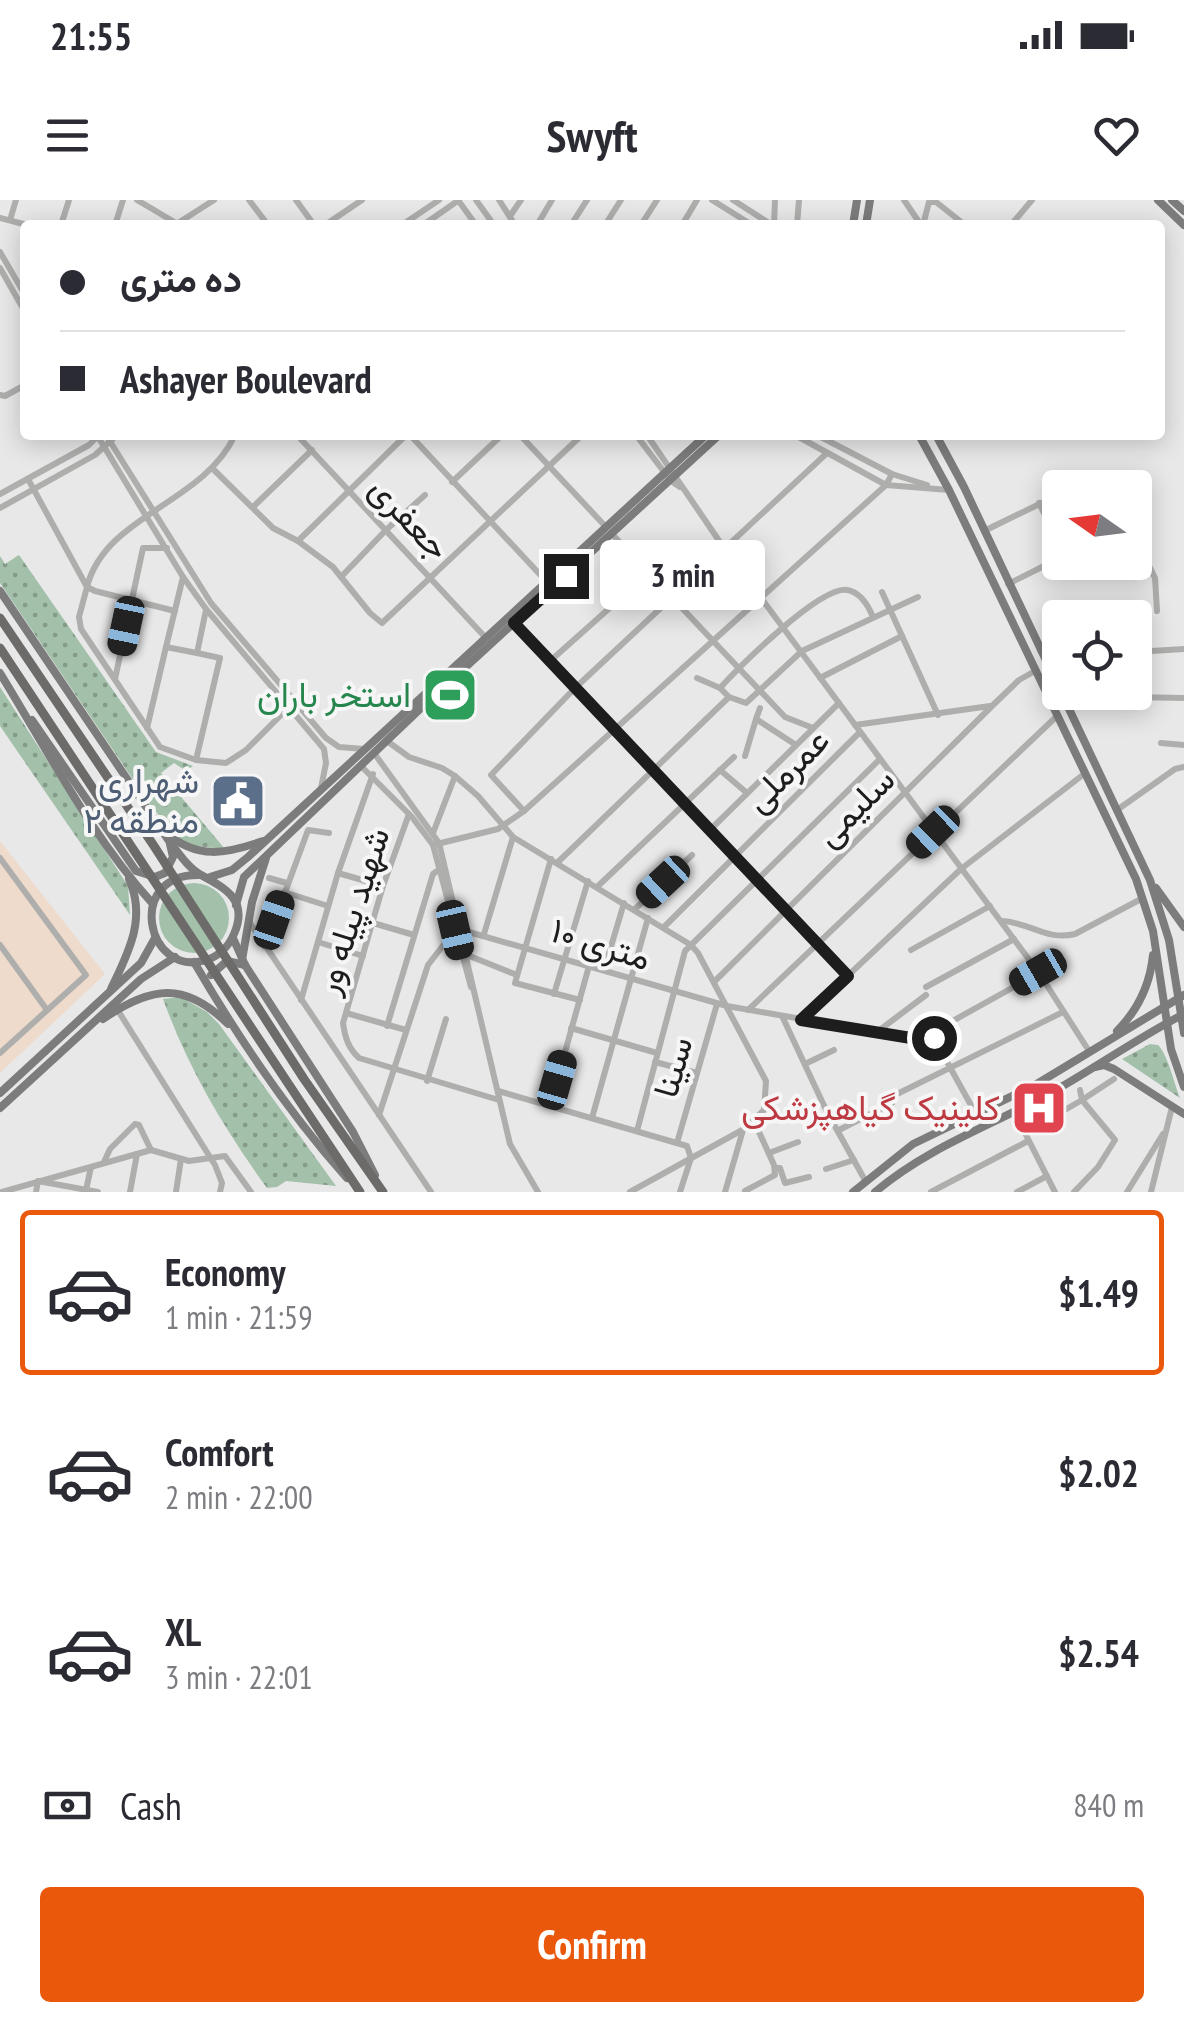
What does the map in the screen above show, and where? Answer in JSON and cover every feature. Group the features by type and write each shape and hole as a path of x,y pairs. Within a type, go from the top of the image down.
{"highway":[{"path":"0,618 383,1192"},
{"path":"0,648 359,1191"}],"main road":[{"path":"1158,200 1184,225"},
{"path":"1174,200 1184,211"},
{"path":"671,475 702,440"},
{"path":"236,905 244,878 266,856 610,531 713,440"},
{"path":"923,440 1142,898 1153,931 1173,1058 1184,1086"},
{"path":"938,440 1042,656"},
{"path":"0,591 168,841 206,876 223,886 236,905 233,938 217,955 194,962 176,958 155,938 153,904 169,882 179,877 206,876 236,867 546,581 610,531"},
{"path":"0,673 120,862 153,904"},
{"path":"1068,710 1150,880 1169,940 1184,1033"},
{"path":"25,714 40,729 136,871 155,878 165,873 173,857 168,841"},
{"path":"154,820 178,842 209,854 239,850 268,839"},
{"path":"244,963 248,920 266,856"},
{"path":"107,996 136,927 135,894 120,862"},
{"path":"236,867 233,878 244,878"},
{"path":"1150,880 1184,927"},
{"path":"1107,1040 1128,1019 1145,991 1152,967 1153,931"},
{"path":"0,1093 141,964 155,938"},
{"path":"233,938 244,963 352,1132 383,1192"},
{"path":"1155,944 1162,948 1169,940"},
{"path":"0,1107 157,966 176,958"},
{"path":"194,962 235,1032 304,1130 359,1191"},
{"path":"208,985 212,972 222,963 244,963"},
{"path":"75,1039 142,997 174,992 205,1004 235,1032"},
{"path":"854,1192 896,1156 1035,1086 1181,997"},
{"path":"874,1192 940,1146 989,1125 1182,1015"},
{"path":"1086,1071 1109,1066 1184,1114"},
{"path":"934,1134 940,1146"}],"street":[{"path":"10,220 16,200"},
{"path":"137,200 169,220"},
{"path":"182,220 214,200"},
{"path":"409,220 439,200"},
{"path":"430,220 459,200"},
{"path":"476,200 491,220"},
{"path":"485,200 484,211 488,216"},
{"path":"498,200 513,220"},
{"path":"510,216 521,200"},
{"path":"712,200 743,220"},
{"path":"904,200 912,204"},
{"path":"1015,220 1032,200"},
{"path":"732,220 734,201 765,220"},
{"path":"332,220 356,202"},
{"path":"924,220 929,202 936,202 958,220"},
{"path":"438,215 442,220"},
{"path":"0,218 20,223"},
{"path":"0,252 20,287"},
{"path":"0,268 20,303"},
{"path":"0,494 99,440"},
{"path":"0,508 100,440"},
{"path":"104,440 211,604 293,703 326,752 320,792"},
{"path":"232,440 212,468 97,558 79,624 164,750 226,764 246,750 293,703"},
{"name":"جعفری","path":"303,440 485,637"},
{"path":"298,541 403,440"},
{"path":"413,440 546,581"},
{"path":"452,482 497,440"},
{"path":"525,440 785,717 813,728"},
{"path":"212,468 273,528 333,567 370,614 382,623 577,440"},
{"path":"640,440 671,475"},
{"path":"650,440 680,488 782,628 1038,972 1089,1051"},
{"path":"804,440 886,485 949,490"},
{"path":"827,440 892,474 938,489"},
{"path":"253,507 312,450"},
{"path":"524,811 491,774 574,689 827,452"},
{"path":"436,844 503,825 524,811 886,485 892,474"},
{"path":"28,479 87,587 175,611"},
{"path":"341,577 425,496"},
{"path":"984,531 1042,502"},
{"path":"1039,503 1042,509"},
{"path":"151,515 183,577 206,609 333,744 364,749"},
{"path":"115,680 144,548 167,548"},
{"path":"1008,584 1042,567"},
{"path":"549,662 649,572"},
{"path":"1152,572 1157,611"},
{"path":"147,728 183,577"},
{"path":"720,688 782,628 826,594 848,590 860,596 873,616"},
{"path":"882,592 938,715"},
{"path":"697,678 746,703 802,651 918,597"},
{"path":"197,654 206,609"},
{"path":"514,623 848,976"},
{"path":"820,678 902,636"},
{"path":"166,646 220,658 196,760"},
{"path":"1152,651 1184,649"},
{"name":"سلیمی","path":"714,982 992,706 1019,680 1036,671"},
{"path":"580,1000 515,983 554,860 729,697"},
{"path":"1152,697 1184,698"},
{"path":"710,830 839,703"},
{"path":"858,728 992,706"},
{"path":"744,756 760,708"},
{"path":"748,1010 1057,716"},
{"path":"756,720 796,745"},
{"name":"عمرملی","path":"664,927 858,728"},
{"path":"386,741 408,758 455,776 513,837 691,946 714,982 766,1081 764,1110 744,1129 634,1191"},
{"path":"1160,743 1184,745"},
{"path":"374,753 434,834 510,1144 538,1192"},
{"path":"597,887 734,757"},
{"path":"637,1131 682,960 691,946 880,759"},
{"path":"362,766 436,844 472,988"},
{"path":"1117,810 1184,767"},
{"path":"720,770 747,793"},
{"path":"1175,770 1184,780"},
{"path":"301,1001 338,873 373,774"},
{"path":"801,1020 960,870 1084,774"},
{"path":"434,834 455,776"},
{"name":"شهید پیله ور","path":"353,1052 342,1023 409,814"},
{"path":"265,948 308,830 330,833"},
{"path":"484,934 513,837"},
{"path":"634,909 692,854"},
{"path":"0,858 3,868 86,975 0,1053"},
{"path":"387,1026 433,874 440,870"},
{"path":"338,873 384,886"},
{"path":"269,878 328,906"},
{"path":"554,994 588,882"},
{"path":"1000,920 1020,922 1035,932 1062,937 1142,898"},
{"path":"604,970 624,903"},
{"path":"910,950 990,906"},
{"path":"592,1118 648,918"},
{"path":"248,920 431,1192"},
{"path":"372,923 414,935"},
{"path":"379,1116 428,965 458,930"},
{"name":"۱۰ متری","path":"458,930 484,934 717,1004 876,1032 932,1036"},
{"path":"876,1032 926,991 1014,939"},
{"path":"318,942 363,956"},
{"path":"0,945 47,1010"},
{"path":"466,955 517,974"},
{"path":"550,1106 589,966"},
{"path":"977,1116 932,1036 1038,972"},
{"name":"سینا","path":"677,1143 717,1004"},
{"path":"118,1009 220,1175 220,1192"},
{"path":"839,1130 1064,1012"},
{"path":"346,1013 406,1030"},
{"path":"782,1017 866,1182"},
{"path":"427,1081 446,1019"},
{"path":"571,1028 697,1074"},
{"path":"805,1064 834,1050"},
{"path":"342,1062 353,1052 427,1081 550,1106 686,1146 692,1158 680,1192"},
{"path":"931,1192 947,1189 1114,1078"},
{"path":"1074,1192 1114,1143 1082,1100 1080,1090"},
{"path":"1151,1192 1172,1107"},
{"path":"744,1129 726,1189 745,1191 775,1175 754,1121"},
{"path":"104,1163 110,1149 135,1124 151,1150"},
{"path":"1126,1192 1166,1130"},
{"path":"1026,1137 1055,1192"},
{"path":"769,1152 798,1142"},
{"path":"2,1192 151,1150 190,1162 226,1156 251,1192"},
{"path":"130,1192 137,1154"},
{"path":"176,1192 182,1159"},
{"path":"826,1169 854,1160"},
{"path":"86,1191 90,1166"},
{"path":"774,1168 780,1168 785,1183 809,1177"},
{"path":"1017,1192 1047,1176"},
{"path":"38,1181 98,1192"},
{"path":"36,1192 38,1181"}],"shaded area":[{"path":"0,841 105,974 0,1073"}],"green space":[{"path":"19,555 156,752 193,766 186,771 174,763 161,773 225,849 193,846 178,838 151,806 0,583 0,556 5,564"},
{"path":"0,687 128,886 130,915 0,726"},
{"path":"194,883 208,885 219,893 227,904 227,932 219,943 208,951 194,953 180,951 169,943 161,932 159,918 161,904 169,893 180,885"},
{"path":"181,997 219,1024 336,1186 286,1181 267,1188 222,1120 184,1050 163,999"},
{"path":"1150,1044 1162,1050 1180,1098 1122,1059"}],"place":[{"name":"استخر باران","path":"450,695"},
{"name":"شهراری منطقه ۲","path":"238,801"},
{"name":"کلینیک گیاهپزشکی","path":"1039,1108"}],"route":[{"path":"566,576 514,623 848,976 801,1020 911,1038 931,1033 934,1038"}]}
